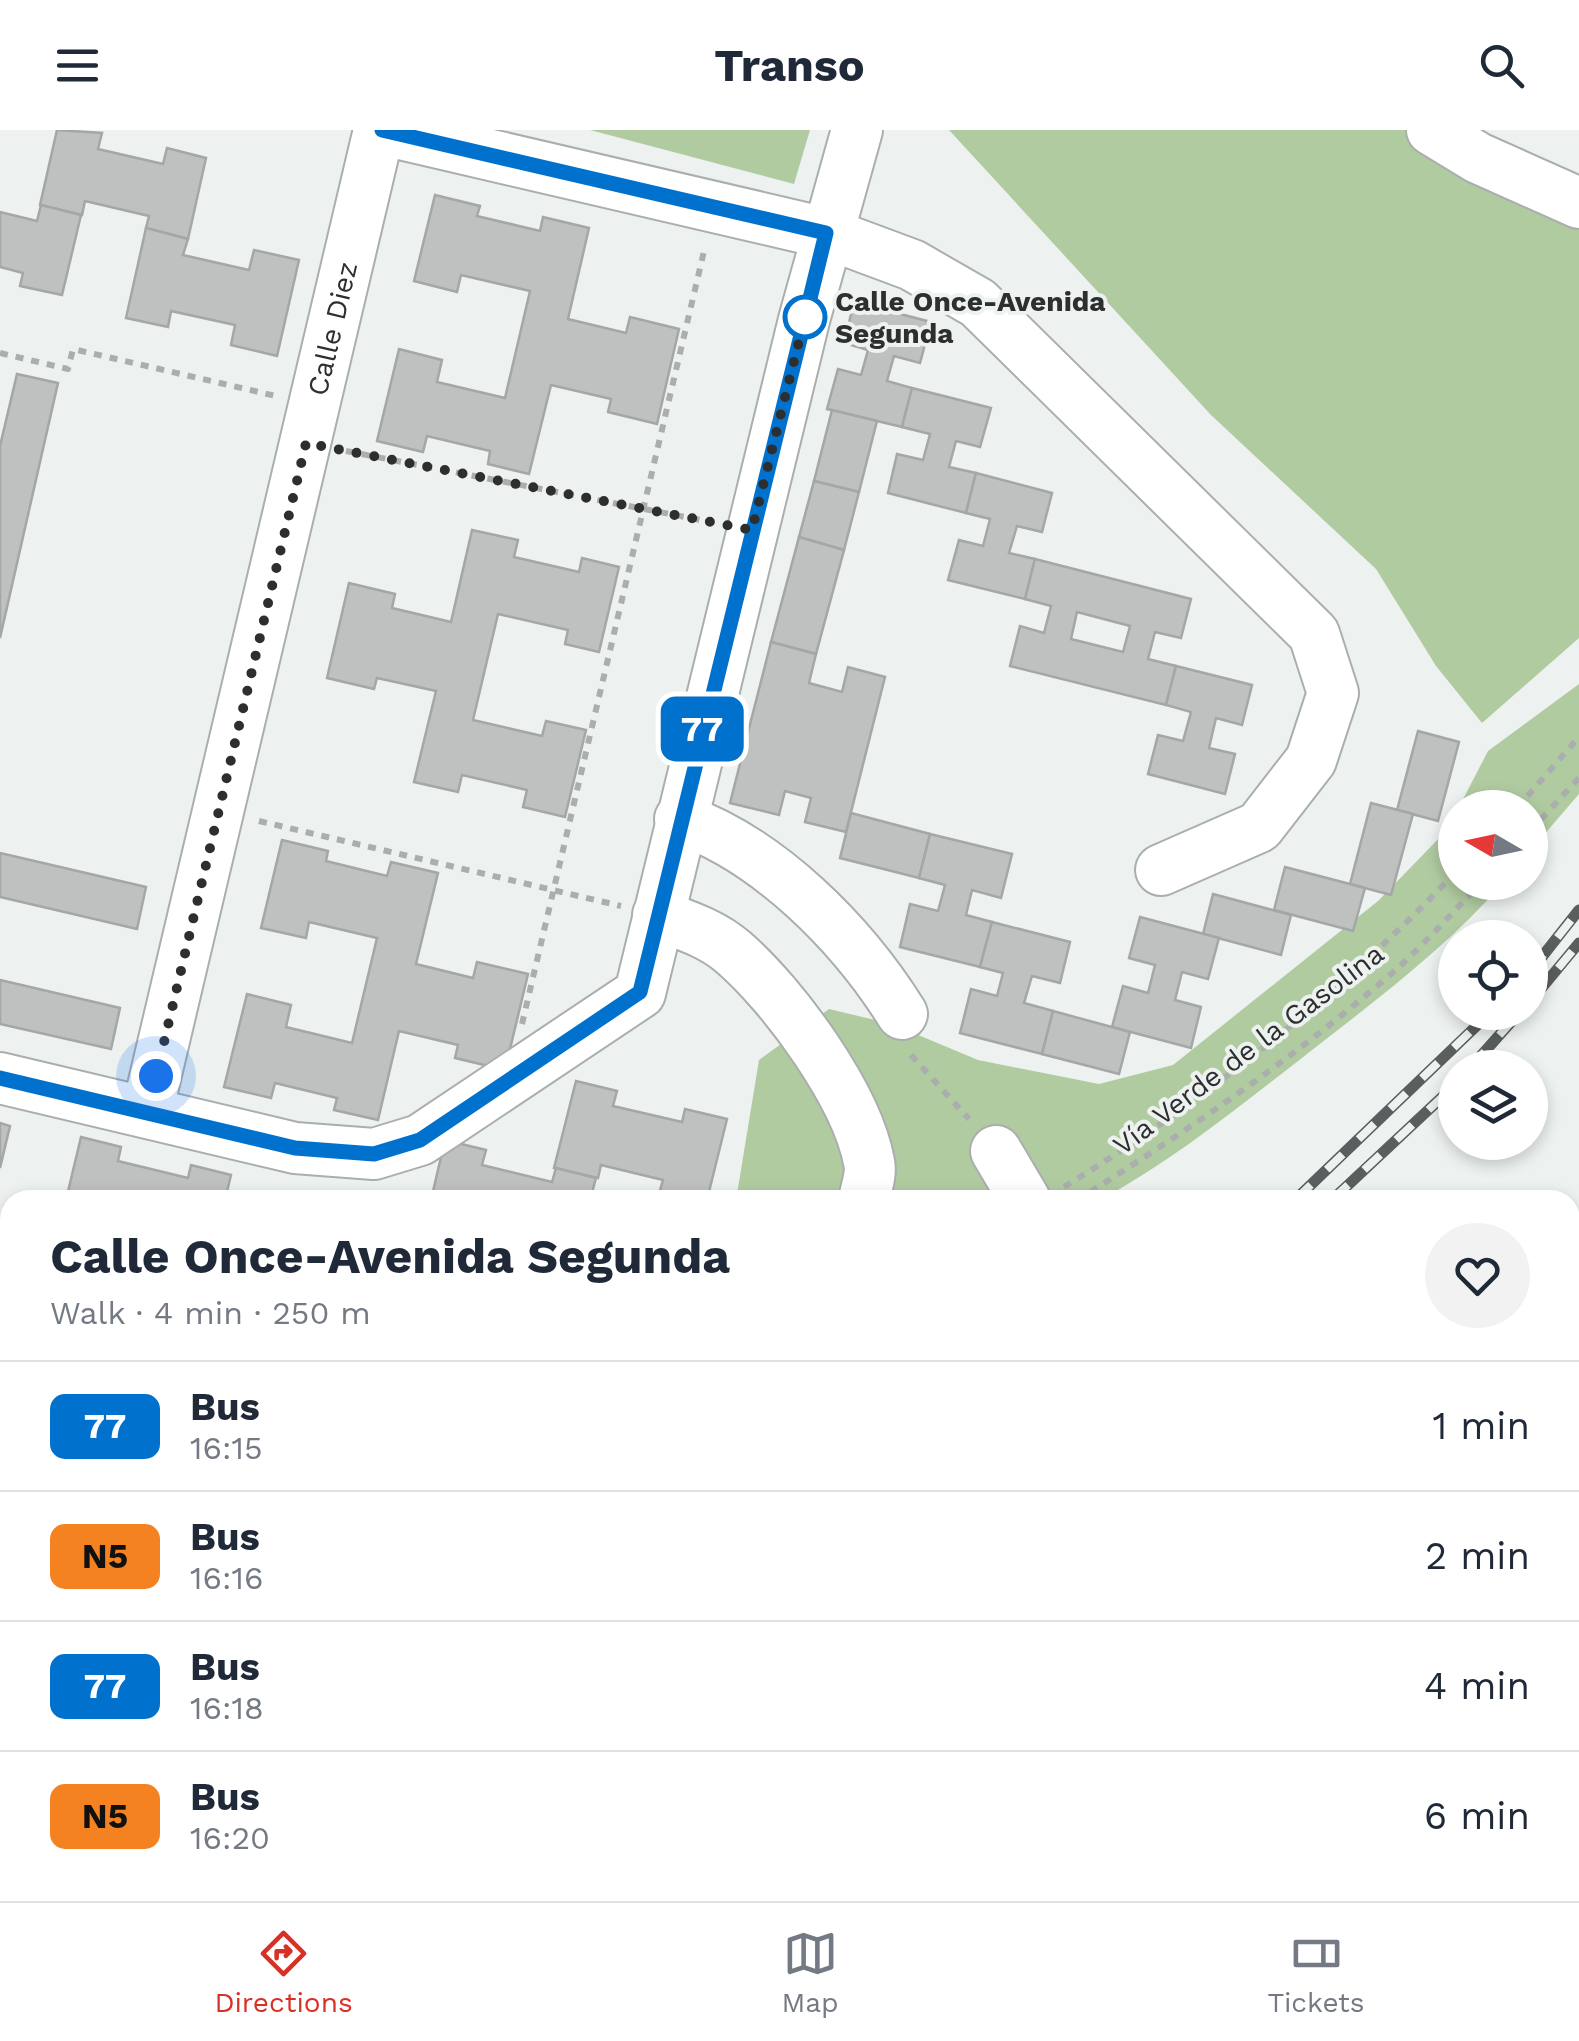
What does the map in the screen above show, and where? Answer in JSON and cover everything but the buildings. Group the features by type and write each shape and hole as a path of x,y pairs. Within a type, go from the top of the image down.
{"street":[{"path":"381,130 826,233 912,265 978,302 1314,634 1333,693 1310,760 1259,827 1161,870"},
{"name":"Calle Diez","path":"147,1112 381,130"},
{"path":"0,1078 295,1148 374,1154 420,1140 640,992 826,233 857,130"},
{"path":"1432,130 1478,158 1579,203"},
{"path":"680,819 748,848 822,914 903,1033"},
{"path":"658,914 709,935 734,953 784,1008 858,1123 871,1166 866,1190"},
{"path":"996,1151 1033,1190"}],"path":[{"path":"508,1080 714,207"},
{"path":"0,353 68,369 73,349 311,424 643,509 752,530"},
{"path":"1533,790 1579,737"},
{"path":"1548,812 1579,778"},
{"path":"219,812 658,914"},
{"path":"1049,1190 1186,1109 1311,1012 1438,889"},
{"name":"Vía Verde de la Gasolina","path":"1092,1190 1135,1164 1312,1036 1401,965 1464,900"},
{"path":"903,1033 918,1059 996,1151"}],"green space":[{"path":"590,130 810,130 794,184"},
{"path":"949,130 1409,130 1579,198 1579,638 1482,723 1436,666 1376,569 1211,415"},
{"path":"1579,684 1579,794 1548,830 1548,790 1468,790 1488,751"},
{"path":"1438,839 1438,900 1487,900 1467,920 1438,920 1438,948 1434,952 1206,1131 1117,1190 738,1190 759,1060 829,1009 892,1024 978,1060 1099,1084 1173,1065 1378,901"}],"railway":[{"path":"1548,949 1579,910"},
{"path":"1548,980 1579,943"},
{"path":"1305,1190 1472,1030"},
{"path":"1486,1050 1504,1030"},
{"path":"1343,1190 1438,1101"}],"bus line":[{"name":"77","path":"0,1078 295,1148 374,1154 420,1140 640,992 826,233 382,130"}],"place":[{"name":"Calle Once-Avenida Segunda","path":"805,317"}],"route":[{"path":"156,1076 306,443 752,530 805,317"}]}
